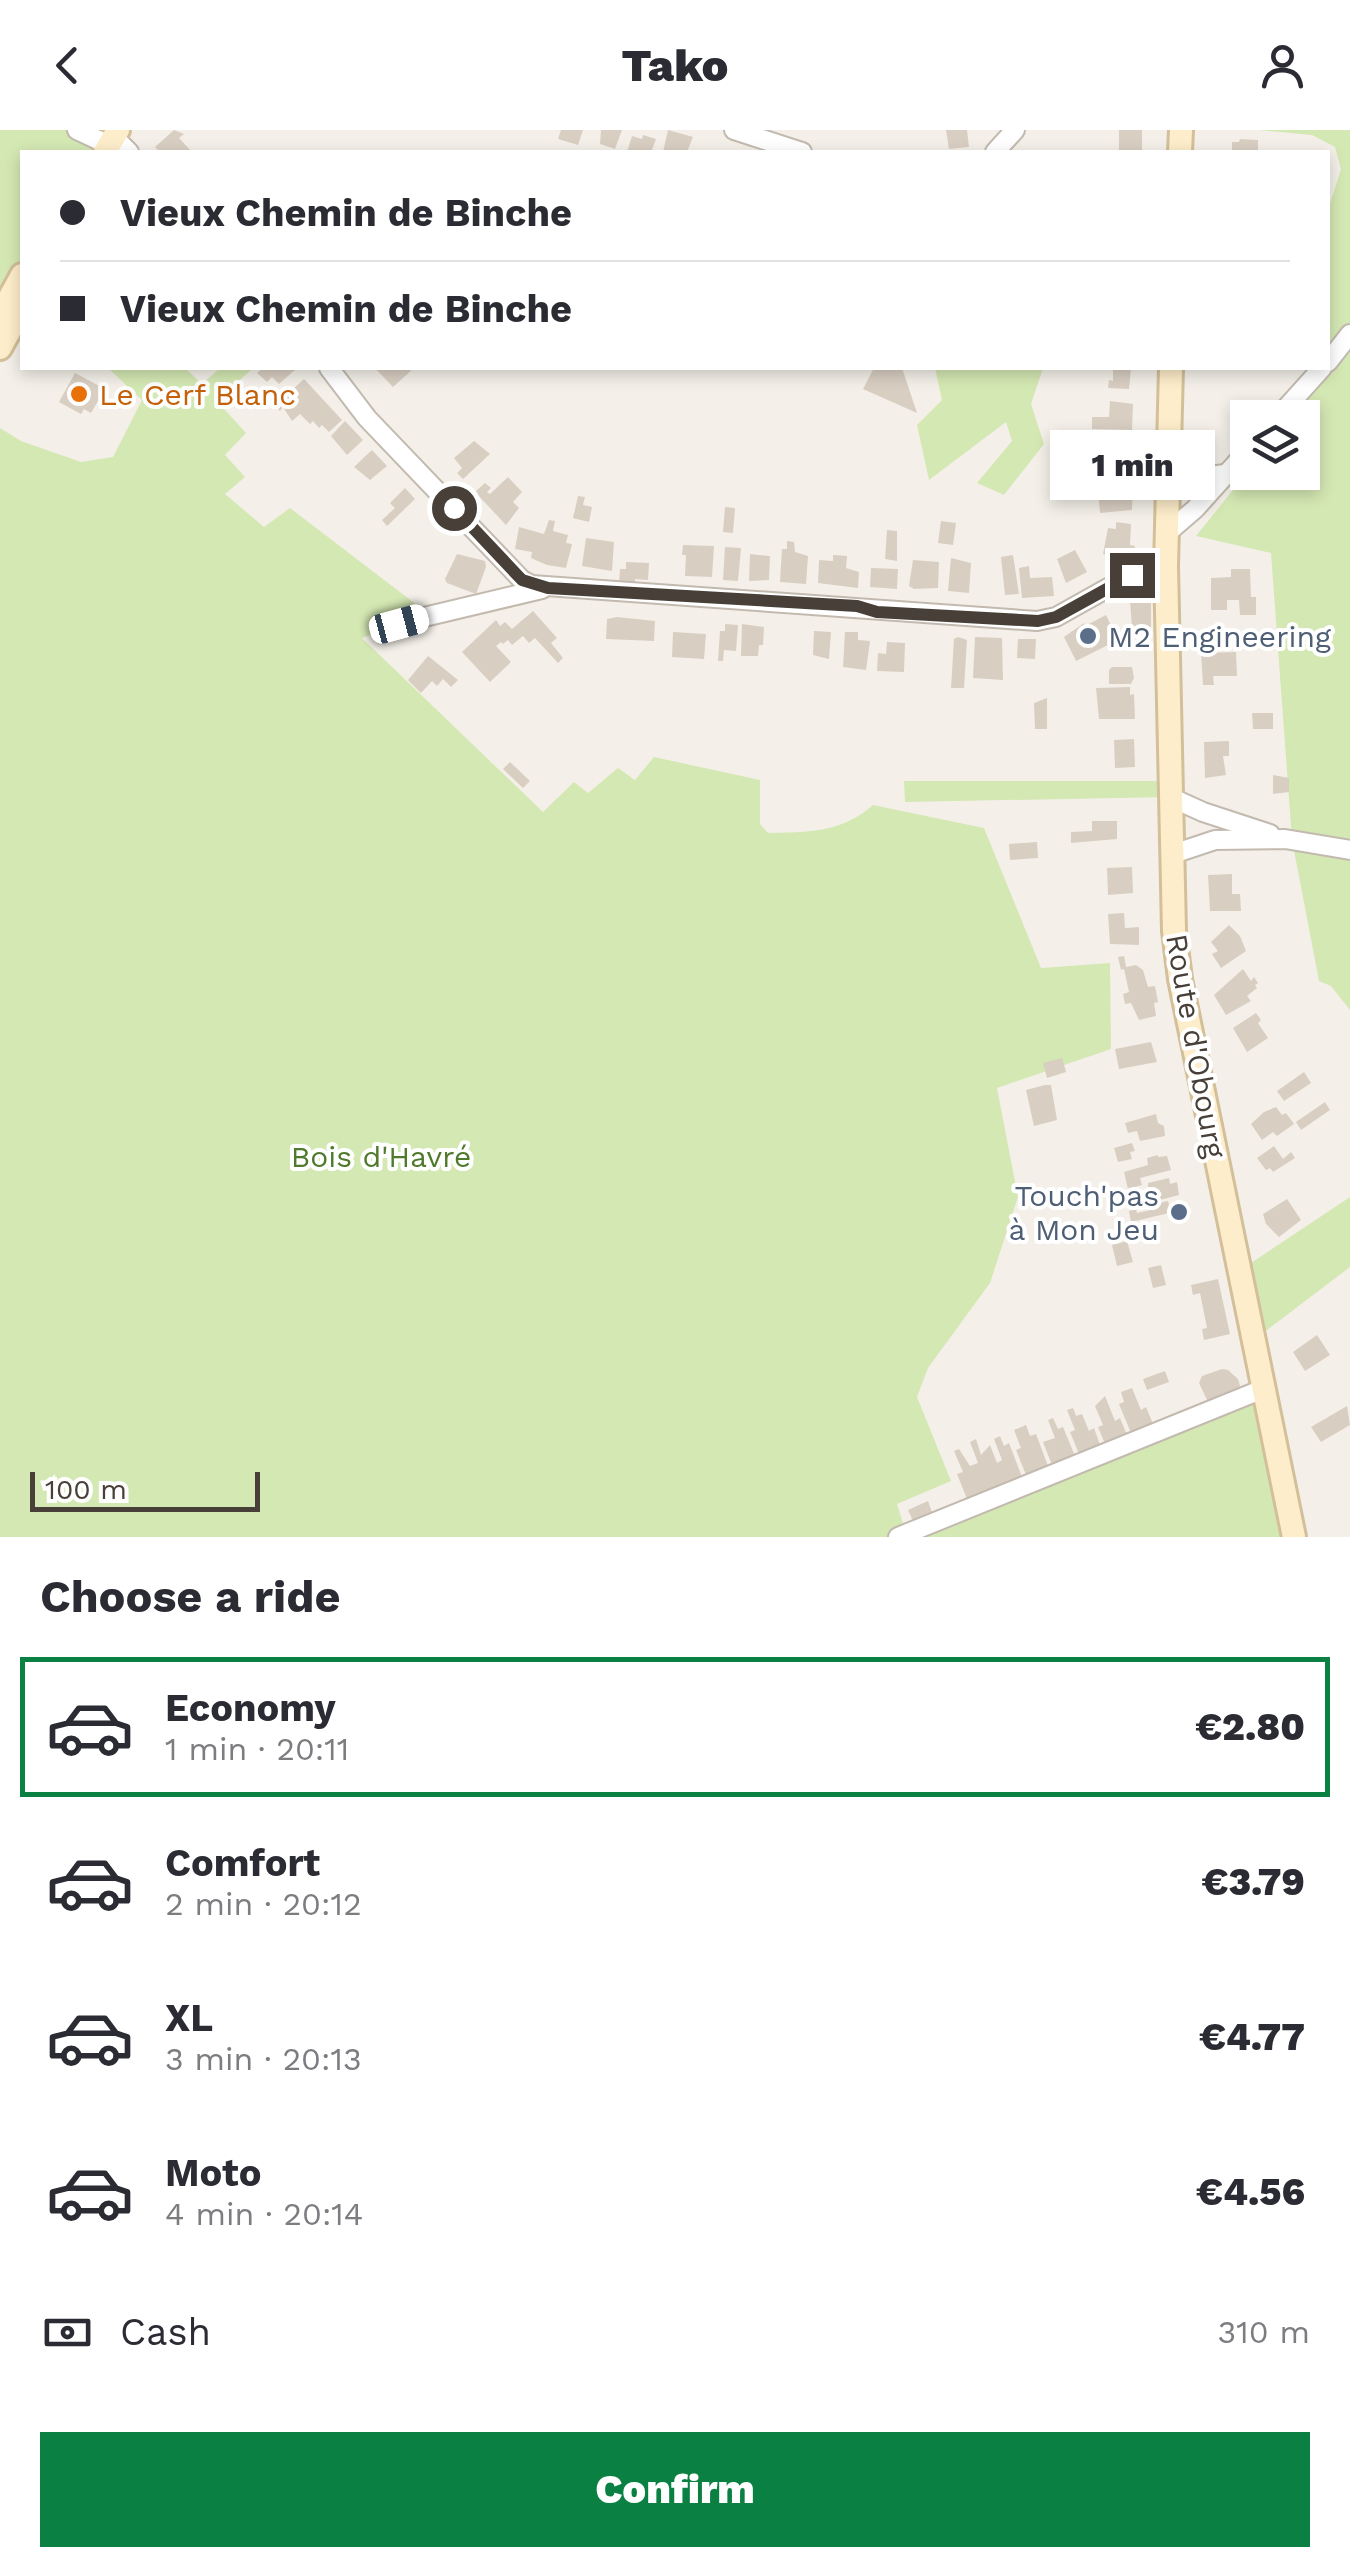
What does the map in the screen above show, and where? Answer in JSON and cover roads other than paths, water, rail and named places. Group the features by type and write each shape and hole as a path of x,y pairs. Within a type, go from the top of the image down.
{"main road":[{"path":"0,315 20,279"},
{"path":"0,348 20,312"},
{"name":"Route d'Obourg","path":"1171,370 1166,566 1174,930 1180,979 1294,1537"}],"street":[{"path":"77,130 115,143"},
{"path":"734,130 796,150"},
{"path":"997,150 1015,130"},
{"path":"1330,359 1350,334"},
{"path":"330,370 367,418 522,580 548,588 1038,621 1056,617 1132,575 1166,566"},
{"path":"1294,400 1320,370"},
{"path":"1166,534 1230,470"},
{"path":"1167,472 1201,478 1226,474"},
{"path":"399,624 548,588"},
{"path":"1170,797 1285,840"},
{"path":"1173,854 1215,840 1285,840 1350,850"},
{"path":"898,1537 1262,1390"}],"place":[{"name":"Le Cerf Blanc","path":"79,394"},
{"name":"M2 Engineering","path":"1088,636"},
{"name":"Touch'pas à Mon Jeu","path":"1179,1212"}],"park label":[{"name":"Bois d'Havré","path":"381,1156"}]}
